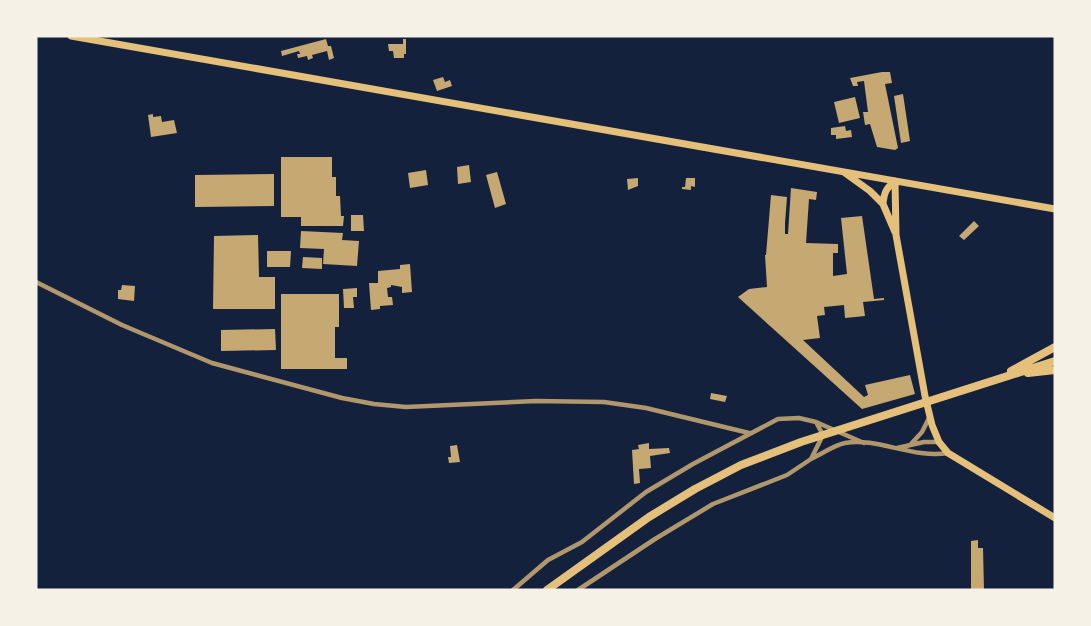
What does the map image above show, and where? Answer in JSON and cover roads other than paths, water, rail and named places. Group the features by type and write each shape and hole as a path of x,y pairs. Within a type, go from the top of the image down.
{"main road":[{"path":"71,36 1055,209"},
{"path":"843,172 870,190 883,204 896,235"},
{"path":"883,204 888,186 895,181"},
{"path":"895,181 896,235 930,416 939,442 948,453 1055,519"},
{"path":"988,382 1042,356 1055,347"},
{"path":"547,590 649,517 741,465 801,442 1055,361"},
{"path":"1015,374 1055,370"},
{"path":"1038,509 1055,512"}],"street":[{"path":"36,282 122,325 212,363 342,398 406,407 536,401 604,402 645,408 749,433"},
{"path":"911,444 922,432 930,416"},
{"path":"513,590 548,560 582,542 646,492 778,419 799,418 816,422 864,443"},
{"path":"811,459 823,435 816,422"},
{"path":"895,448 911,444 939,442"},
{"path":"578,590 713,504 787,475 811,459 845,443 864,443 933,455 948,453"}]}
